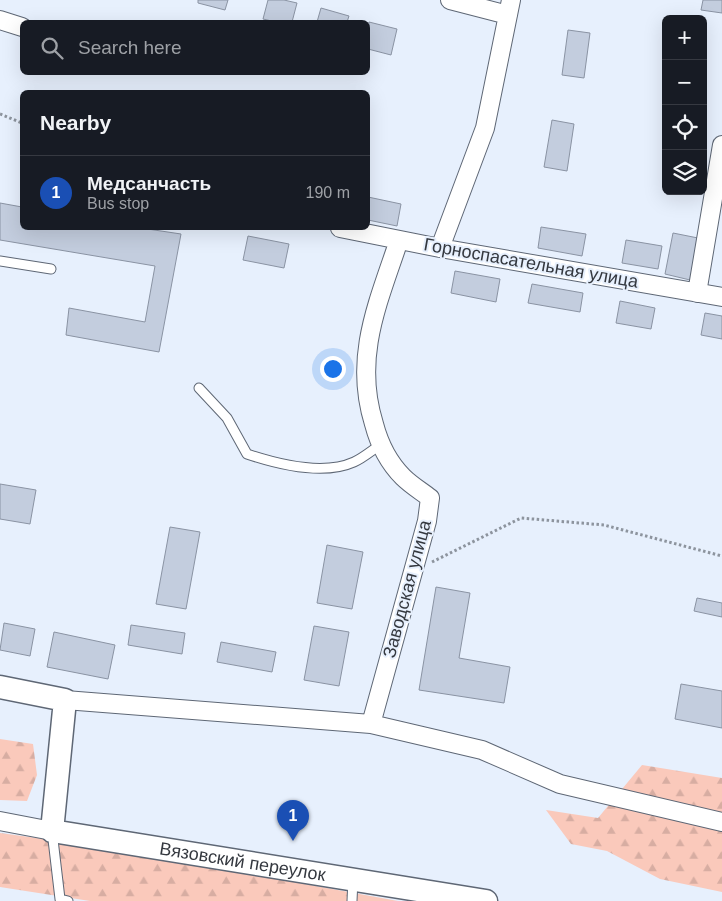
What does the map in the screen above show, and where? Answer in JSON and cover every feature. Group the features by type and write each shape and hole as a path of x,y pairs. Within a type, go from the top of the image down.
{"street":[{"path":"440,248 485,128 509,7 450,0"},
{"path":"0,20 20,26"},
{"path":"697,292 722,145"},
{"name":"Горноспасательная улица","path":"350,230 440,248 722,297"},
{"name":"Заводская улица","path":"371,724 427,521 430,498 402,477 380,445 367,404 365,358 373,319 399,240"},
{"path":"0,688 65,700 371,724 482,750 560,784 722,822"},
{"path":"52,831 65,700"},
{"name":"Вязовский переулок","path":"0,822 486,901"}],"lane":[{"path":"0,262 52,269"},
{"path":"199,388 227,418 247,454 279,465 324,468 353,463 380,445"},
{"path":"52,831 60,899 68,901"},
{"path":"352,901 353,878"}],"path":[{"path":"0,114 20,123"},
{"path":"413,571 521,518 604,525 722,556"}],"green space":[{"path":"0,739 33,744 37,775 27,801 0,800"},
{"path":"642,765 722,778 722,892 660,879 607,851 571,844 546,810 598,818"},
{"path":"0,833 103,847 398,901 90,901 0,887"}],"building":[{"path":"198,0 228,0 225,10 198,3"},
{"path":"268,0 284,0 297,3 293,20 263,19"},
{"path":"703,0 722,0 722,13 701,10"},
{"path":"321,8 349,16 348,20 318,20"},
{"path":"370,22 397,29 391,55 370,50"},
{"path":"568,30 590,33 584,78 562,75"},
{"path":"552,120 574,124 567,171 544,167"},
{"path":"370,197 401,204 397,226 370,220"},
{"path":"0,203 20,207 20,230 154,230 181,234 159,352 66,335 69,308 145,322 155,266 0,240"},
{"path":"541,227 586,234 582,256 538,248"},
{"path":"673,233 698,238 690,280 665,274"},
{"path":"248,236 289,244 284,268 243,260"},
{"path":"626,240 662,246 658,269 622,263"},
{"path":"455,271 500,279 496,302 451,293"},
{"path":"532,284 583,293 580,312 528,303"},
{"path":"620,301 655,308 651,329 616,323"},
{"path":"705,313 722,316 722,339 701,335"},
{"path":"0,484 36,490 30,524 0,519"},
{"path":"170,527 200,532 186,609 156,604"},
{"path":"327,545 363,552 352,609 317,603"},
{"path":"436,587 470,593 459,658 510,667 504,703 419,690"},
{"path":"697,598 722,603 722,617 694,611"},
{"path":"4,623 35,629 30,656 0,650"},
{"path":"131,625 185,633 182,654 128,645"},
{"path":"314,626 349,632 339,686 304,680"},
{"path":"54,632 115,645 108,679 47,667"},
{"path":"221,642 276,652 272,672 217,662"},
{"path":"681,684 722,691 722,728 675,719"}],"place":[{"name":"Медсанчасть","path":"293,841"}]}
